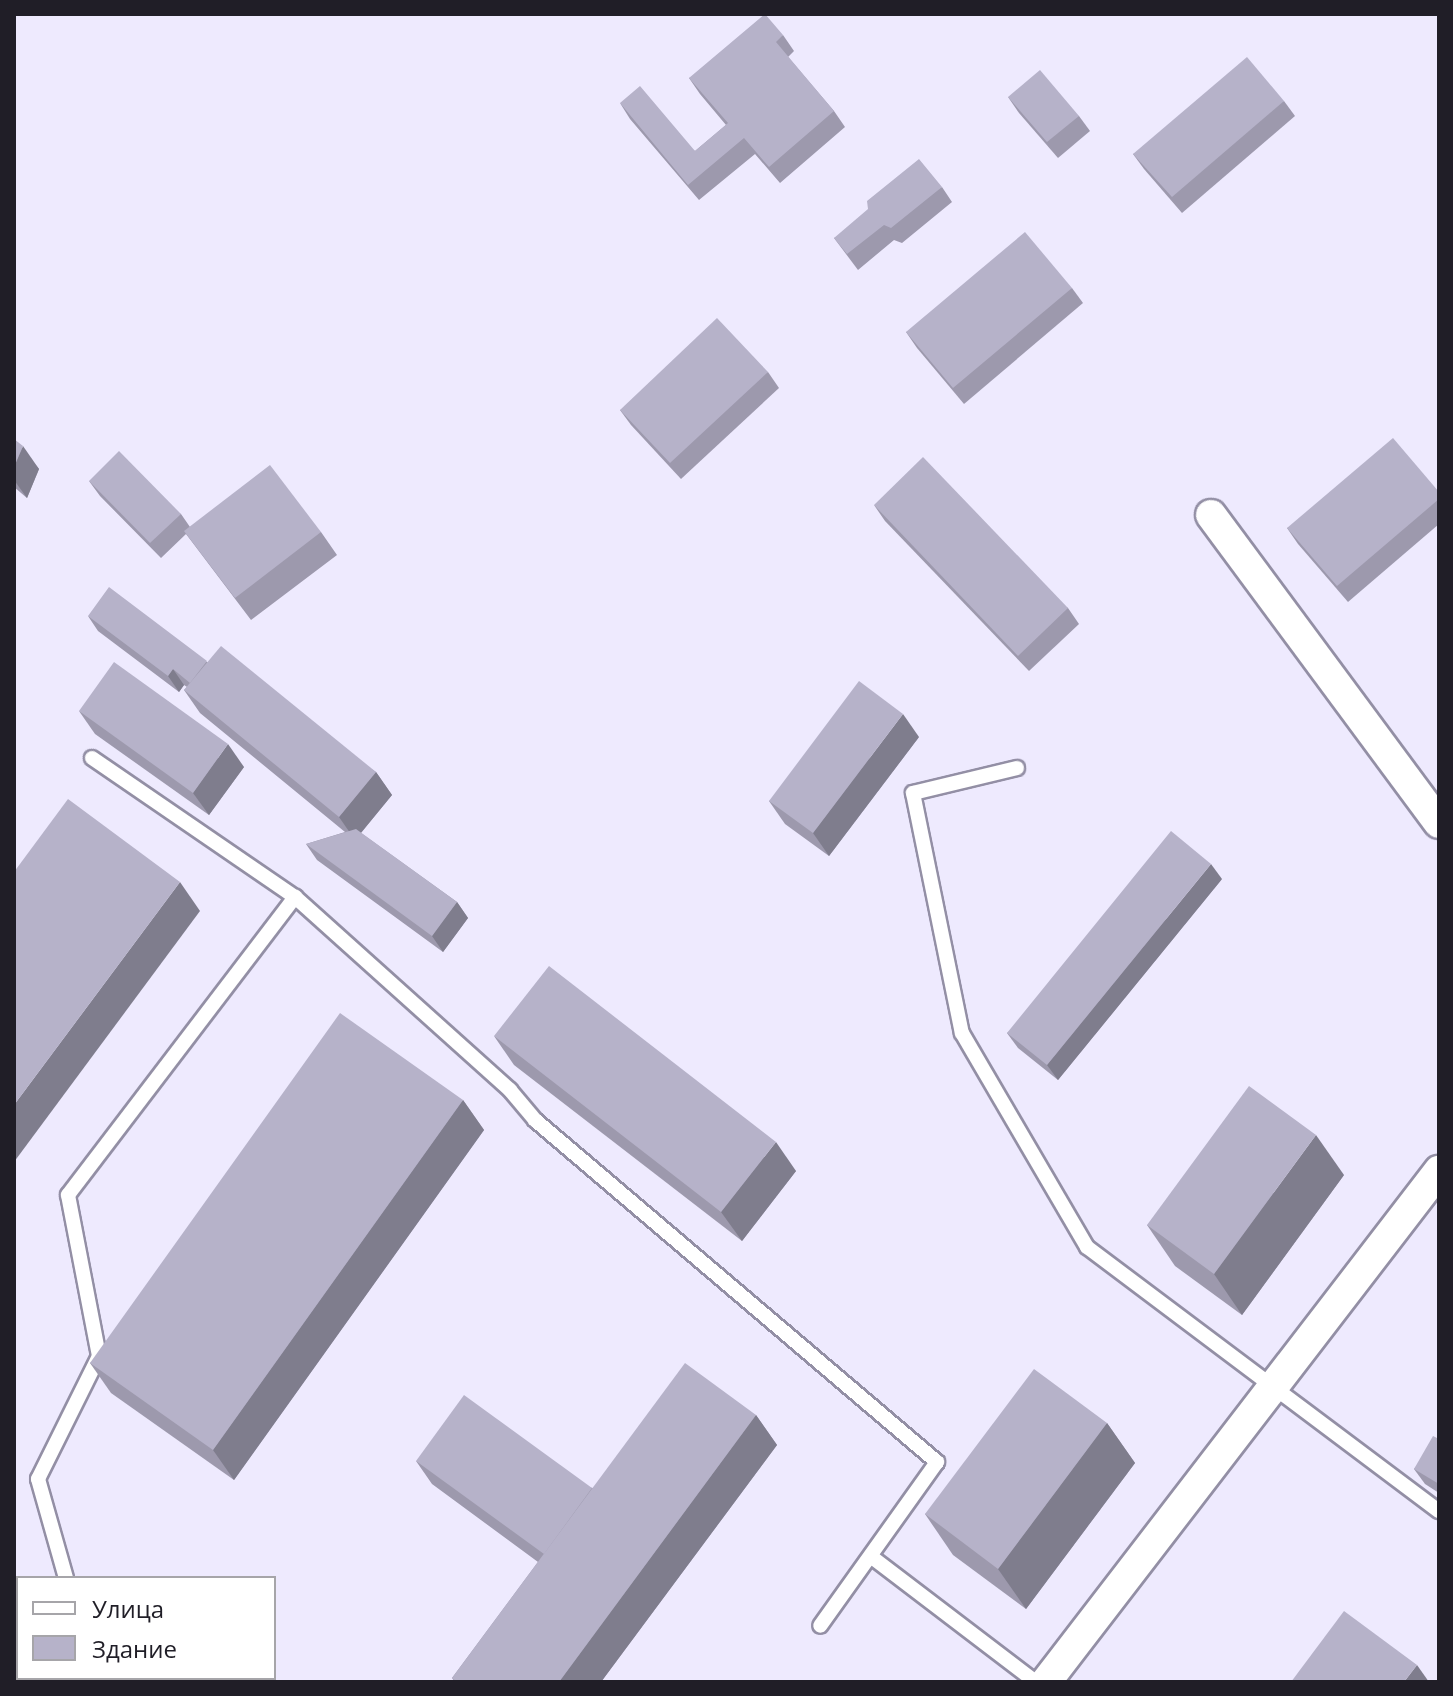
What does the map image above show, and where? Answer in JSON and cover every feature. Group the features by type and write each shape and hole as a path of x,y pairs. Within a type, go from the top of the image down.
{"street":[{"path":"1211,515 1439,823"},
{"path":"1046,1682 1439,1171"}],"lane":[{"path":"92,758 295,897 510,1090 535,1120 937,1462 873,1558 820,1626"},
{"path":"1017,768 913,793 962,1033 1087,1247 1439,1511"},
{"path":"65,1576 38,1479 99,1356 68,1195 295,897"},
{"path":"873,1558 1036,1682"}],"building":[{"path":"765,14 783,35 776,42 834,111 769,167 744,138 688,185 620,103 640,86 695,151 728,123 689,78"},
{"path":"1247,57 1284,101 1172,197 1133,154"},
{"path":"1040,70 1079,116 1047,142 1008,97"},
{"path":"919,159 942,187 891,228 884,225 847,254 834,238 868,209 867,201"},
{"path":"1025,232 1072,288 953,388 906,332"},
{"path":"717,318 768,372 670,463 620,410"},
{"path":"1393,438 1439,492 1439,499 1337,586 1287,528"},
{"path":"14,439 23,446 14,467"},
{"path":"119,451 181,514 150,543 89,481"},
{"path":"923,457 1068,608 1018,656 874,505"},
{"path":"270,465 321,532 235,598 184,531"},
{"path":"109,587 207,661 190,683 173,669 168,676 88,616"},
{"path":"221,646 376,772 339,817 184,690"},
{"path":"114,662 228,744 193,793 79,711"},
{"path":"859,681 903,714 813,833 769,801"},
{"path":"68,799 180,882 14,1105 14,872"},
{"path":"356,829 457,902 432,936 306,844"},
{"path":"1171,831 1211,864 1047,1065 1007,1033"},
{"path":"549,966 776,1142 721,1212 494,1036"},
{"path":"340,1013 463,1100 213,1450 90,1363"},
{"path":"1249,1086 1316,1135 1214,1274 1147,1225"},
{"path":"685,1363 756,1415 559,1682 457,1682 452,1678"},
{"path":"1034,1369 1107,1423 998,1569 925,1514"},
{"path":"464,1395 592,1488 544,1554 416,1461"},
{"path":"1433,1436 1439,1439 1439,1484 1414,1469"},
{"path":"1344,1611 1417,1665 1404,1682 1291,1682"}]}
